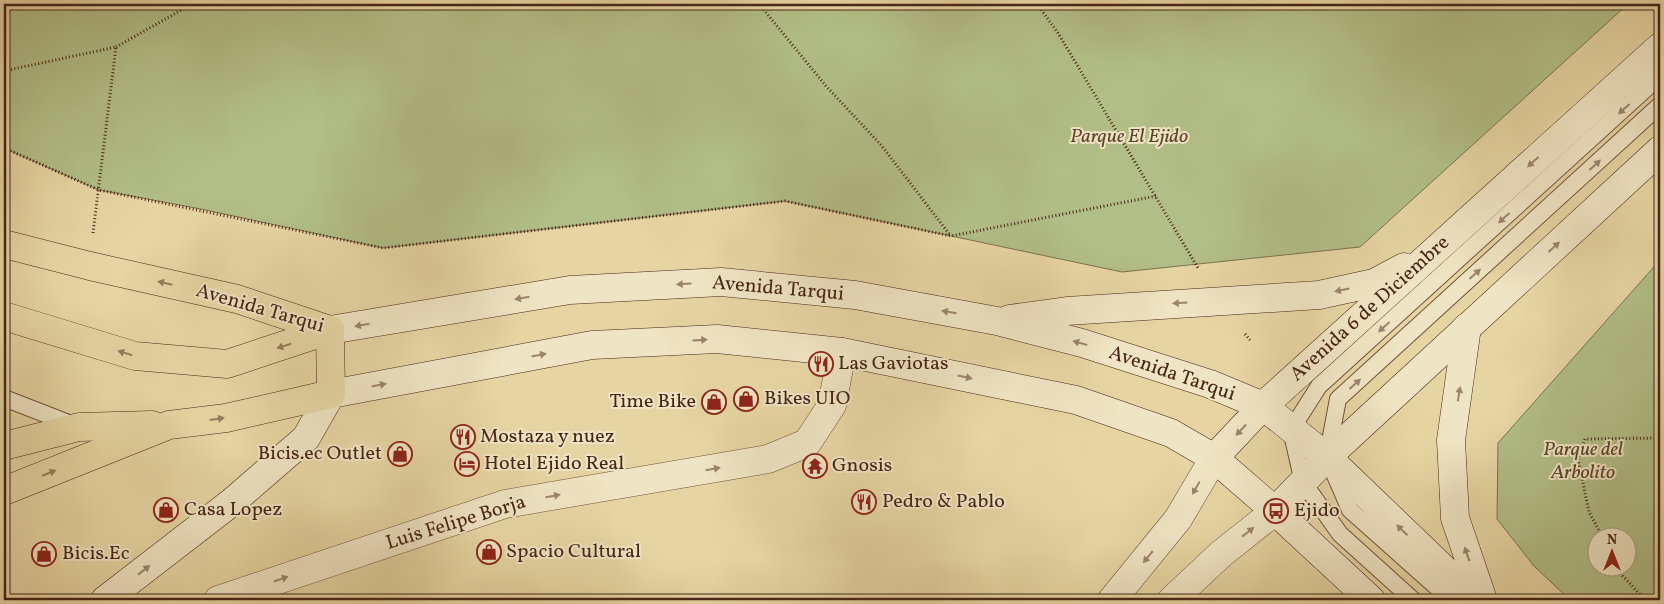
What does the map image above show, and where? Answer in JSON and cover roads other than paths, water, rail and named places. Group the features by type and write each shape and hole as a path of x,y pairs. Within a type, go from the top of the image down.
{"main road":[{"name":"Avenida 6 de Diciembre","path":"1112,600 1178,519 1214,458 1263,406 1660,47"},
{"path":"1172,600 1221,554 1275,511 1327,457 1660,150"},
{"name":"Avenida Tarqui","path":"4,244 90,266 237,299 330,330 570,290 721,282 855,295 997,321 1082,343 1200,381 1263,406 1327,457 1476,600"},
{"path":"997,321 1067,310 1319,295 1374,283 1435,252"},
{"path":"4,316 136,356 227,364 330,330 331,394 306,438 232,502 105,600"},
{"path":"1467,327 1451,440 1455,518 1483,600"},
{"path":"4,446 79,427 169,425 226,418 331,394 592,345 717,339 842,352 1076,400 1171,433 1214,458 1275,511 1371,600"},
{"name":"Luis Felipe Borja","path":"218,600 505,504 768,459 807,443 832,406 842,352"},
{"path":"4,491 169,425"}],"lane":[{"path":"1413,600 1340,534 1303,482 1291,430 1319,386 1660,76"},
{"path":"1451,600 1350,510 1327,457 1338,399 1660,105"},
{"path":"4,398 79,427"}],"place":[{"name":"Las Gaviotas","path":"821,364"},
{"name":"Bikes UIO","path":"746,399"},
{"name":"Time Bike","path":"714,402"},
{"name":"Mostaza y nuez","path":"463,437"},
{"name":"Bicis.ec Outlet","path":"400,454"},
{"name":"Hotel Ejido Real","path":"467,464"},
{"name":"Gnosis","path":"815,466"},
{"name":"Pedro & Pablo","path":"864,502"},
{"name":"Casa Lopez","path":"166,510"},
{"name":"Ejido","path":"1276,511"},
{"name":"Spacio Cultural","path":"489,552"},
{"name":"Bicis.Ec","path":"44,554"}],"park label":[{"name":"Parque El Ejido","path":"1129,137"},
{"name":"Parque del Arbolito","path":"1583,462"}]}
